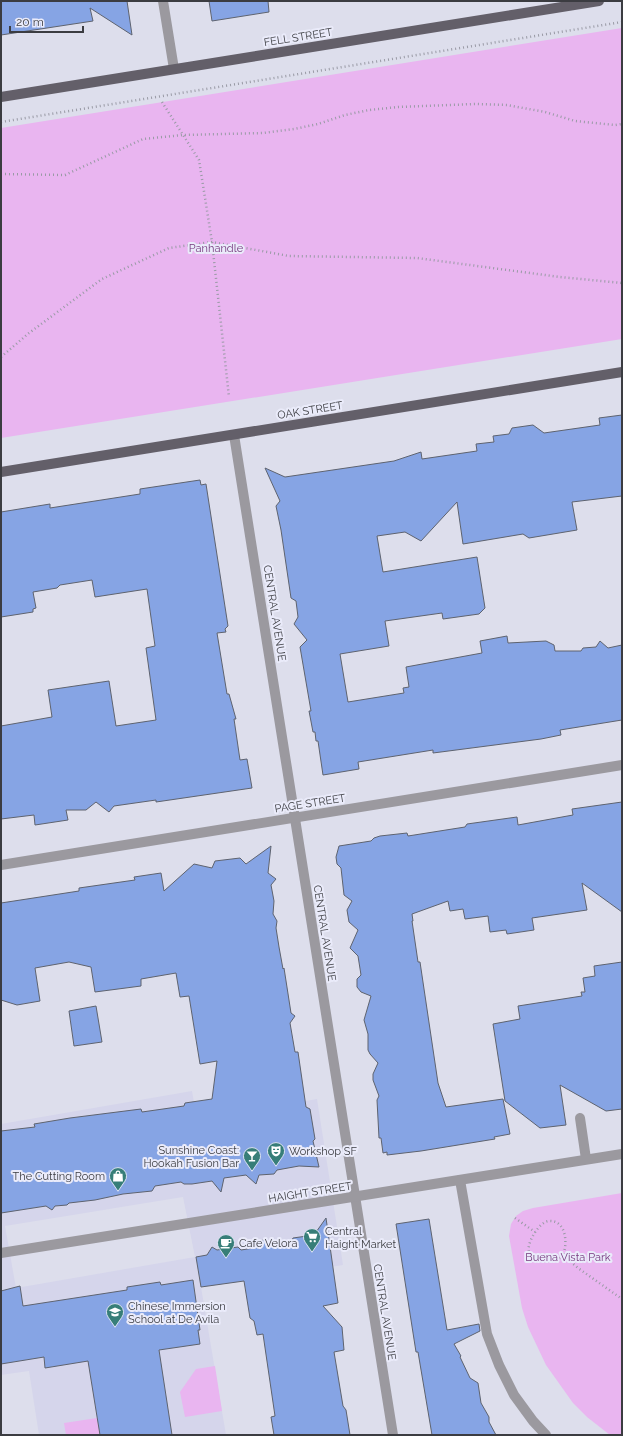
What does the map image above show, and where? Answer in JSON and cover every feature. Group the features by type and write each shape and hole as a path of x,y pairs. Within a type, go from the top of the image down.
{"main road":[{"name":"FELL STREET","path":"1,97 599,1"},
{"name":"OAK STREET","path":"1,472 622,372"}],"street":[{"path":"163,1 174,69"},
{"name":"CENTRAL AVENUE","path":"234,434 393,1435"},
{"name":"PAGE STREET","path":"1,865 622,765"},
{"path":"580,1118 586,1159"},
{"name":"HAIGHT STREET","path":"1,1253 622,1154"},
{"path":"460,1180 487,1334 499,1365 514,1395 533,1421 546,1435"}],"path":[{"path":"1,122 622,22"},
{"path":"162,102 199,160 212,242 229,397"},
{"path":"1,174 65,175 143,139 183,135 263,133 318,124 345,115 369,110 398,107 475,104 507,105 545,112 575,121 615,125 622,124"},
{"path":"1,357 29,333 102,279 169,248 212,242 289,256 417,258 560,277 622,282"},
{"path":"515,1218 535,1232"},
{"path":"549,1221 559,1224 563,1229 566,1241 566,1249 563,1255 557,1260 550,1261 533,1258 528,1249 530,1240 535,1232 545,1222 549,1221"},
{"path":"563,1255 578,1268 622,1299"}],"shaded area":[{"path":"192,1091 197,1120 317,1099 343,1265 201,1287 226,1435 39,1435 29,1371 1,1375 1,1124","holes":["183,1197 195,1257 16,1288 5,1226"]}],"green space":[{"name":"Panhandle","path":"622,28 622,339 1,438 1,128"},
{"name":"Buena Vista Park","path":"622,1193 622,1435 610,1435 587,1417 573,1403 546,1365 528,1327 522,1308 509,1236 511,1224 516,1216 523,1211"},
{"path":"215,1366 222,1411 185,1417 180,1392 196,1369"},
{"path":"97,1418 100,1435 66,1435 64,1423"}],"building":[{"path":"1,1 127,1 132,35 90,8 93,21 1,35"},
{"path":"209,1 268,1 269,12 212,21"},
{"path":"622,415 622,496 572,502 577,530 529,538 523,534 463,544 457,502 421,541 405,532 377,536 383,572 477,557 485,608 479,614 443,619 442,613 385,621 389,646 340,654 348,702 404,693 403,688 409,687 406,667 482,653 480,641 507,636 508,643 546,641 554,645 555,651 581,651 583,648 596,647 600,641 608,648 622,645 622,720 560,730 561,735 541,739 433,753 433,750 358,762 359,769 323,775 318,741 316,741 315,732 313,732 309,711 311,711 300,647 307,640 294,624 298,617 296,601 291,598 276,506 280,501 265,468 285,477 394,461 421,452 422,459 477,451 476,444 494,442 493,436 509,434 512,428 533,425 544,433 600,425 599,418"},
{"path":"200,480 201,485 206,484 228,626 225,629 226,632 217,633 227,694 229,694 236,719 234,719 240,760 247,759 252,788 156,802 156,800 114,806 109,812 96,802 86,810 66,810 68,820 35,825 34,815 1,819 1,726 52,717 48,690 109,681 116,726 156,720 146,648 155,646 147,589 95,597 92,580 60,585 57,588 33,592 36,608 33,609 33,612 1,617 1,512 50,504 50,508 140,494 140,489"},
{"path":"622,802 622,912 582,883 587,910 532,918 534,930 507,934 506,930 490,932 488,916 465,919 463,909 450,911 448,901 412,914 418,962 420,962 438,1083 446,1107 503,1099 510,1134 494,1137 495,1139 421,1151 387,1155 387,1152 383,1153 381,1138 379,1138 377,1100 379,1096 373,1080 373,1074 378,1063 368,1050 368,1034 364,1020 371,996 361,992 357,987 357,979 361,975 358,956 350,948 358,930 349,922 347,910 352,901 344,895 341,868 337,864 336,857 339,846 371,841 380,836 407,833 408,836 465,827 467,824 517,817 518,825 573,815 572,809"},
{"path":"271,846 268,873 276,879 271,885 274,901 273,914 277,921 276,928 291,1013 295,1016 290,1023 295,1052 298,1052 306,1107 310,1109 315,1139 313,1141 319,1167 299,1166 277,1170 274,1174 259,1175 256,1184 246,1175 224,1178 221,1192 212,1181 192,1184 184,1184 181,1182 155,1186 152,1191 123,1194 55,1206 52,1210 46,1206 1,1213 1,1131 35,1127 34,1124 70,1118 141,1109 142,1112 184,1106 185,1103 212,1099 217,1061 200,1064 189,996 180,997 176,973 141,979 141,986 95,992 91,967 69,962 35,968 40,1001 17,1005 1,1000 1,903 79,891 79,888 135,880 134,877 161,873 164,891 194,864 212,868 215,861 240,858 246,864"},
{"path":"622,962 622,1109 606,1111 560,1085 566,1125 540,1128 505,1101 493,1024 520,1019 518,1006 582,996 581,992 585,992 583,978 595,976 594,966"},
{"path":"96,1006 102,1042 74,1046 69,1011"},
{"path":"326,1218 338,1303 323,1306 342,1327 344,1350 334,1352 343,1406 346,1410 350,1435 274,1435 271,1417 275,1416 263,1334 257,1335 254,1321 250,1318 244,1281 201,1287 196,1257 207,1255 212,1247 217,1250 238,1247 241,1250 260,1247 264,1238 273,1245 291,1242 293,1238 314,1235"},
{"path":"429,1219 447,1330 479,1324 480,1331 454,1344 461,1356 460,1357 470,1378 478,1383 481,1403 489,1417 489,1422 496,1435 432,1435 418,1352 416,1352 396,1224"},
{"path":"193,1280 200,1330 198,1330 200,1344 159,1350 172,1435 100,1435 88,1361 45,1368 44,1357 1,1364 1,1291 20,1286 23,1306 127,1290 127,1287 160,1282 161,1285"}],"place":[{"name":"Workshop SF","path":"276,1166"},
{"name":"Sunshine Coast: Hookah Fusion Bar","path":"252,1171"},
{"name":"The Cutting Room","path":"118,1191"},
{"name":"Central Haight Market","path":"312,1252"},
{"name":"Cafe Velora","path":"226,1258"},
{"name":"Chinese Immersion School at De Avila","path":"115,1327"}]}
